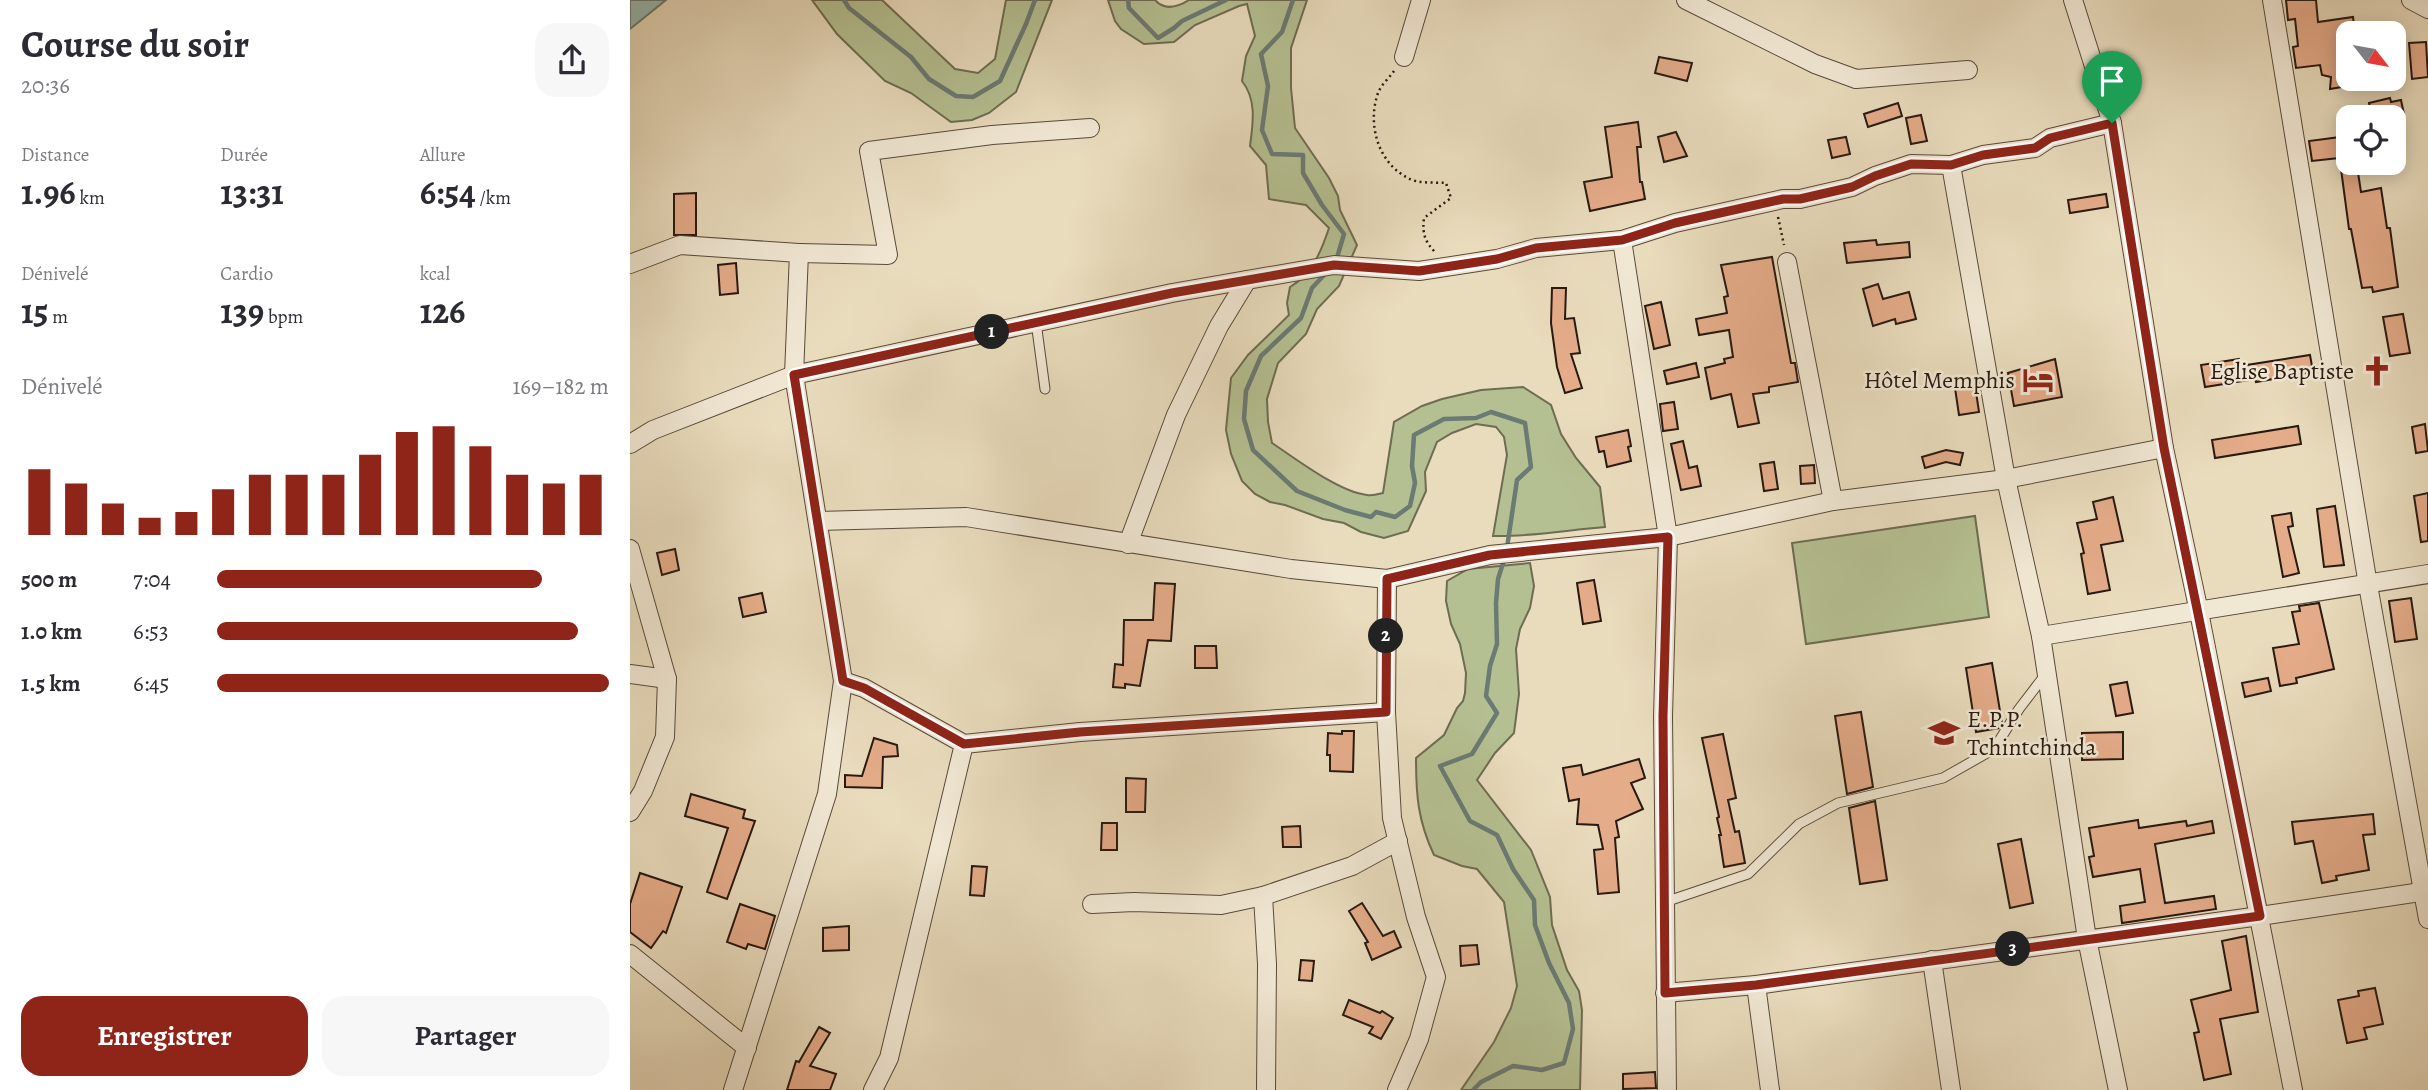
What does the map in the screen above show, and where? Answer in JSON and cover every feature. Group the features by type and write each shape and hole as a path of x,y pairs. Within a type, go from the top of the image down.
{"street":[{"path":"1404,57 1421,0"},
{"path":"1686,0 1815,64 1856,79 1968,70"},
{"path":"2073,0 2112,123 2164,448 2293,1090"},
{"path":"2272,0 2368,585 2428,919"},
{"path":"2411,0 2428,9"},
{"path":"630,444 653,430 794,375 1036,322 1172,293 1334,265 1419,271 1497,259 1536,248 1622,240 1675,223 1783,199 1800,199 1840,190 1911,164 1951,165 1983,155 2035,148 2050,138 2112,123"},
{"path":"630,264 680,245 888,256 869,151 992,135 1090,128"},
{"path":"1951,165 2006,479 2040,636 2087,939 2118,1090"},
{"path":"1622,240 1668,537 1663,716 1667,1090"},
{"path":"733,1090 827,794 843,681 794,375 799,253"},
{"path":"1787,262 1833,501"},
{"path":"1128,544 1176,415 1220,326 1247,280"},
{"path":"818,521 966,517 1290,569 1387,579 1490,555 1668,537 1833,501 2006,479 2164,448"},
{"path":"630,550 667,679 665,737 643,792 630,812"},
{"path":"2040,636 2428,574"},
{"path":"1387,579 1386,712 1392,818 1416,917 1436,976 1419,1039 1397,1090"},
{"path":"630,674 667,679"},
{"path":"843,681 864,688 964,744 1080,732 1386,712"},
{"path":"873,1090 889,1058 964,744"},
{"path":"1092,904 1134,902 1222,905 1263,896 1352,866 1398,841"},
{"path":"1665,993 1756,985 2425,891"},
{"path":"1263,896 1267,964 1266,1090"},
{"path":"630,954 747,1048"},
{"path":"1932,960 1951,1090"},
{"path":"1756,985 1770,1090"}],"lane":[{"path":"1036,322 1045,389"},
{"path":"1665,902 1748,874 1799,824 1838,803 1943,778 1994,749 2019,709 2046,674"}],"path":[{"path":"1404,57 1378,90 1374,111 1377,144 1387,160 1411,180 1446,183 1451,198 1424,218 1422,230 1427,244 1446,267"},
{"path":"1774,201 1787,262"}],"green space":[{"path":"812,0 882,0 955,69 978,73 995,59 1006,0 1052,0 1016,92 989,113 972,120 951,122 911,93 885,81 837,34"},
{"path":"1108,0 1155,0 1163,6 1172,7 1189,0 1307,0 1291,48 1295,128 1329,178 1338,196 1340,210 1357,245 1339,286 1317,309 1306,334 1278,363 1267,399 1272,443 1344,488 1367,495 1383,493 1394,422 1422,406 1442,399 1481,390 1523,387 1551,405 1561,434 1576,458 1600,487 1605,527 1493,536 1507,455 1504,437 1496,427 1476,424 1437,442 1425,472 1426,491 1408,531 1384,538 1361,532 1344,523 1270,502 1255,494 1242,481 1231,454 1226,430 1231,378 1248,355 1289,315 1287,303 1290,287 1304,276 1315,262 1329,228 1306,205 1269,199 1266,165 1250,146 1252,104 1242,81 1246,56 1255,36 1247,4 1195,25 1174,42 1144,44 1121,29 1115,21"},
{"path":"1975,516 1989,617 1806,644 1792,543"},
{"path":"1530,563 1534,586 1530,608 1520,629 1516,649 1519,694 1514,733 1495,753 1477,780 1531,850 1550,897 1552,925 1567,970 1579,991 1582,1010 1580,1090 1461,1090 1494,1042 1511,1008 1517,986 1504,902 1477,869 1434,855 1424,831 1419,808 1416,758 1444,735 1465,693 1466,673 1446,601 1447,581 1468,569"}],"water":[{"path":"630,0 666,0 630,29"}],"building":[{"path":"2286,0 2316,0 2318,22 2353,17 2354,21 2336,21 2336,88 2330,89 2331,77 2322,75 2320,65 2296,68 2293,47 2298,46 2295,19 2288,20"},
{"path":"2426,42 2428,77 2412,79 2409,43"},
{"path":"1659,57 1692,63 1687,81 1655,73"},
{"path":"2390,98 2391,102 2401,100 2402,105 2369,105"},
{"path":"1898,103 1902,116 1868,127 1864,114"},
{"path":"1921,115 1927,141 1911,144 1906,118"},
{"path":"1638,122 1641,147 1637,147 1640,182 1645,199 1590,211 1584,182 1612,177 1605,127"},
{"path":"1676,132 1687,156 1664,162 1658,137"},
{"path":"1846,137 1850,154 1832,158 1828,140"},
{"path":"2336,138 2336,158 2312,161 2309,141"},
{"path":"2342,175 2358,175 2361,192 2381,188 2387,228 2390,228 2398,287 2373,292 2372,287 2362,288 2349,229"},
{"path":"696,193 696,235 674,235 674,194"},
{"path":"2106,194 2108,207 2070,213 2068,200"},
{"path":"1876,240 1877,245 1909,242 1910,257 1847,263 1844,243"},
{"path":"1772,257 1791,363 1795,363 1798,382 1769,387 1769,392 1753,394 1759,423 1738,427 1731,394 1711,399 1705,368 1725,363 1724,359 1733,357 1729,330 1699,335 1696,319 1727,313 1724,297 1728,296 1721,265"},
{"path":"736,263 738,293 720,295 718,265"},
{"path":"1878,284 1883,299 1909,292 1916,319 1896,324 1895,319 1873,326 1863,289"},
{"path":"1552,288 1566,288 1565,319 1574,318 1580,353 1571,354 1582,388 1565,393 1557,367 1551,323"},
{"path":"1661,302 1670,345 1654,349 1645,306"},
{"path":"2403,314 2410,353 2390,356 2383,317"},
{"path":"2310,355 2313,372 2205,387 2201,365 2239,359 2240,366"},
{"path":"2055,359 2062,397 2014,406 2008,373"},
{"path":"1696,363 1699,377 1667,384 1664,371"},
{"path":"1975,385 1979,412 1959,415 1955,388"},
{"path":"1674,402 1678,429 1663,431 1660,404"},
{"path":"2425,424 2428,451 2416,453 2412,427"},
{"path":"2298,426 2301,444 2215,458 2212,440"},
{"path":"1628,430 1631,461 1607,467 1604,451 1599,452 1596,437"},
{"path":"1683,441 1689,468 1697,466 1701,486 1681,490 1671,444"},
{"path":"1946,450 1963,453 1960,465 1946,462 1925,468 1922,457"},
{"path":"1774,462 1778,489 1764,491 1760,464"},
{"path":"1814,465 1815,483 1801,484 1800,466"},
{"path":"2428,493 2428,541 2421,542 2414,496"},
{"path":"2113,497 2123,541 2101,545 2110,590 2088,594 2081,554 2084,553 2077,523 2097,519 2093,502"},
{"path":"2335,506 2344,565 2324,567 2317,509"},
{"path":"2291,513 2293,526 2288,527 2299,573 2283,577 2272,516"},
{"path":"675,549 679,570 662,575 657,553"},
{"path":"1594,580 1601,621 1583,624 1577,583"},
{"path":"1155,583 1175,584 1171,641 1148,640 1140,686 1125,684 1125,688 1113,687 1115,664 1123,665 1124,620 1153,620"},
{"path":"762,593 766,612 743,617 739,598"},
{"path":"2411,598 2417,639 2395,642 2389,601"},
{"path":"2319,603 2334,669 2296,678 2297,683 2280,686 2273,648 2299,644 2292,612 2300,611 2299,606"},
{"path":"1195,646 1216,646 1217,668 1195,668"},
{"path":"1992,663 2002,723 1999,728 1976,732 1966,668"},
{"path":"2268,678 2271,691 2245,697 2242,683"},
{"path":"2127,682 2133,713 2116,716 2110,685"},
{"path":"1861,712 1873,787 1847,794 1835,716"},
{"path":"1342,731 1354,731 1353,772 1330,771 1330,755 1327,755 1328,733 1342,734"},
{"path":"2123,732 2123,759 2082,760 2082,733"},
{"path":"1723,734 1736,798 1728,800 1735,832 1739,831 1745,863 1724,867 1719,817 1702,738"},
{"path":"874,738 897,745 898,756 883,757 882,788 845,787 845,775 862,776"},
{"path":"1639,759 1645,778 1631,783 1643,809 1616,821 1619,837 1615,838 1619,892 1598,894 1594,850 1603,849 1598,825 1577,824 1579,799 1569,801 1563,768 1581,765 1583,775"},
{"path":"1126,778 1146,779 1145,812 1126,812"},
{"path":"691,794 745,810 743,818 755,821 727,899 707,892 728,828 685,816"},
{"path":"1875,801 1887,880 1860,884 1849,808"},
{"path":"2373,814 2375,834 2363,835 2369,870 2336,876 2337,880 2322,883 2313,841 2295,844 2292,822"},
{"path":"2138,820 2139,828 2186,821 2187,826 2212,821 2214,833 2155,844 2165,903 2214,896 2216,909 2122,923 2120,906 2145,902 2140,869 2093,877 2089,857 2094,856 2089,828"},
{"path":"1102,823 1117,823 1117,850 1101,850"},
{"path":"1300,826 1301,847 1283,847 1282,827"},
{"path":"2021,839 2033,903 2010,908 1998,844"},
{"path":"972,866 987,867 984,896 970,895"},
{"path":"640,873 682,887 666,933 663,931 651,948 630,932 630,904"},
{"path":"1362,903 1383,936 1394,931 1401,947 1372,960 1365,943 1368,942 1349,911"},
{"path":"740,904 775,916 765,949 748,944 746,949 727,942"},
{"path":"849,926 849,950 823,951 823,928"},
{"path":"2246,936 2258,1012 2220,1019 2231,1074 2204,1080 2194,1033 2199,1032 2191,1000 2231,990 2222,941"},
{"path":"1477,945 1479,964 1461,966 1460,946"},
{"path":"1301,960 1314,961 1312,981 1299,980"},
{"path":"2375,988 2383,1024 2364,1028 2367,1039 2347,1043 2338,1000 2359,996 2358,991"},
{"path":"1349,1000 1380,1013 1382,1011 1393,1018 1381,1039 1369,1033 1373,1027 1343,1015"},
{"path":"819,1027 830,1033 810,1066 836,1074 830,1090 787,1090 796,1061 799,1062"},
{"path":"1655,1072 1656,1088 1623,1089 1623,1074"}],"waterway":[{"path":"844,0 849,8 911,57 929,79 956,96 973,97 1000,81 1035,0"},
{"path":"1128,0 1129,8 1158,38 1182,21 1226,0"},
{"path":"1293,0 1282,32 1261,54 1268,86 1262,130 1272,154 1303,155 1303,173 1344,234 1336,261"},
{"path":"1326,273 1312,288 1301,318 1261,356 1246,391 1244,419 1253,450 1297,491 1371,517 1376,512 1395,517 1410,506 1415,483 1412,466 1414,435 1444,419 1476,418 1491,412 1525,423 1531,467 1517,480 1507,548"},
{"path":"1473,1090 1481,1082 1513,1066 1542,1070 1564,1063 1573,1029 1569,1003 1549,963 1535,925 1534,900 1513,869 1497,835 1470,821 1440,766 1472,754 1497,713 1486,696 1490,666 1497,644 1496,603 1498,579 1504,560"}],"place":[{"name":"Eglise Baptiste","path":"2377,371"},
{"name":"Hôtel Memphis","path":"2038,380"},
{"name":"E.P.P. Tchintchinda","path":"1944,733"}],"route":[{"path":"2112,123 2164,448 2260,916 1756,985 1665,993 1663,716 1668,537 1490,555 1387,579 1386,712 1080,732 964,744 864,688 843,681 794,375 1172,293 1334,265 1419,271 1497,259 1559,244 1622,240 1675,223 1852,187 1911,164 1951,165 1983,155 2035,148 2050,138 2112,123"}]}
